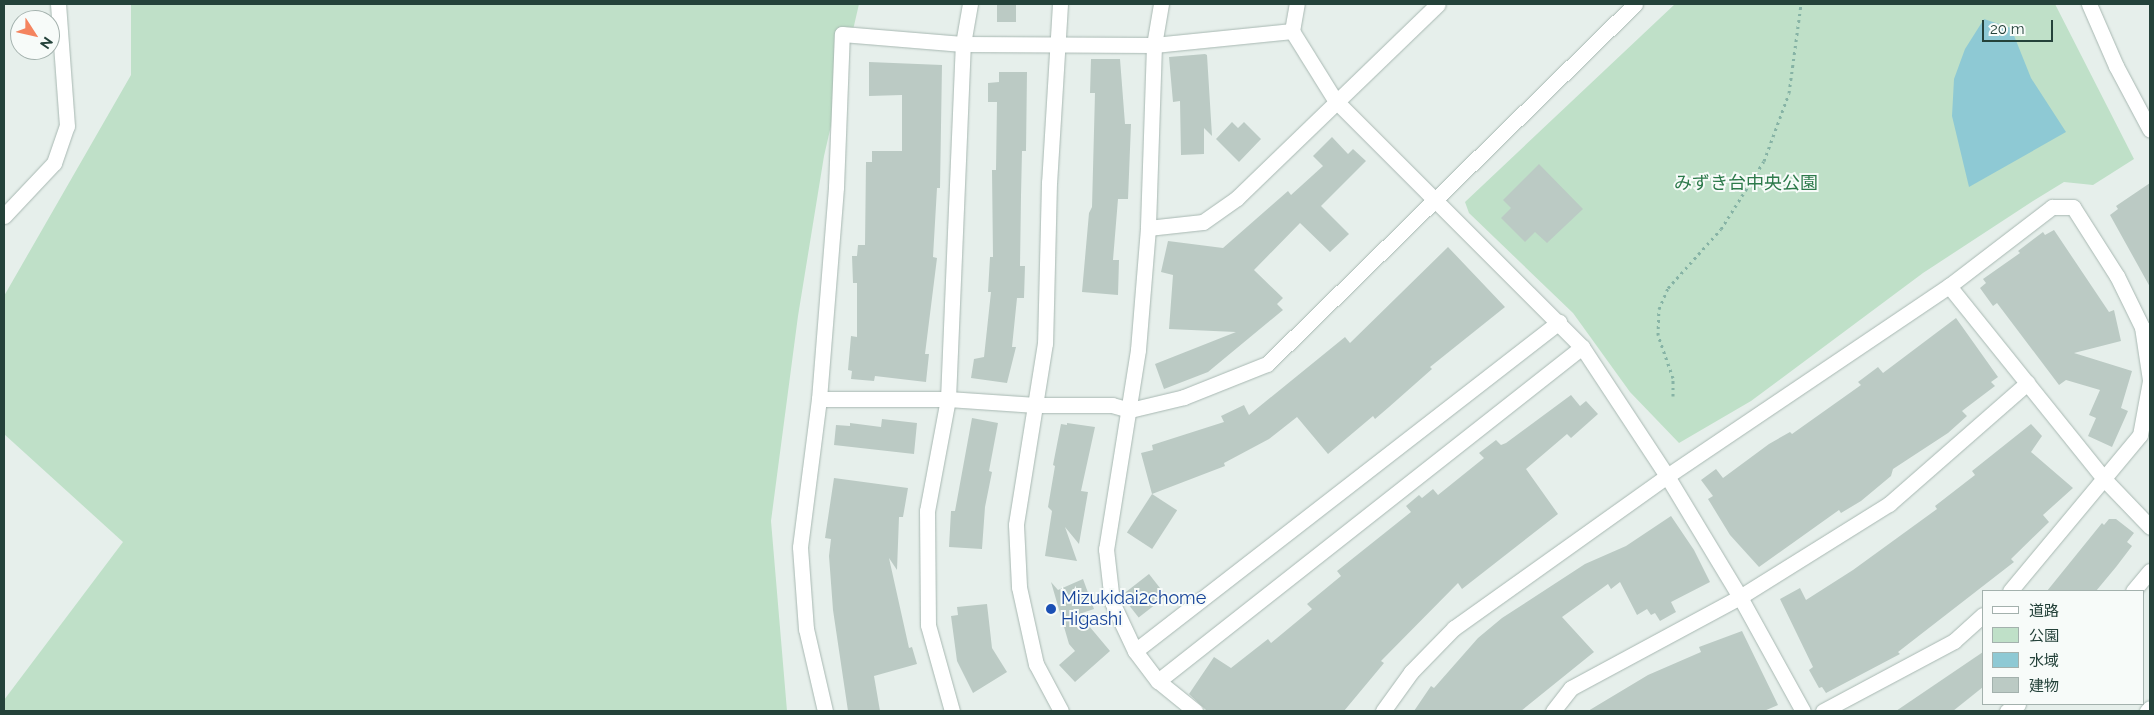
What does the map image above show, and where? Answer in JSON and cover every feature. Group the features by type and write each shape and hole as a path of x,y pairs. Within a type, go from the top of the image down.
{"street":[{"path":"4,216 54,163 67,126 58,4"},
{"path":"952,711 928,625 926,581 927,511 948,398 963,44 970,4"},
{"path":"1060,4 1049,182 1045,343 1016,524 1019,587 1036,664 1061,711"},
{"path":"1161,4 1154,45 1148,228 1130,410 1106,549 1112,602 1134,651 1158,681 1195,711"},
{"path":"1297,4 1292,30 1336,100 1582,347 1667,476 1740,598 1803,711"},
{"path":"1148,228 1203,222 1237,198 1336,100 1438,4"},
{"path":"819,399 948,398 1036,406 1112,405 1130,410 1184,397 1267,364 1636,4"},
{"path":"2089,4 2116,66 2150,130"},
{"path":"825,711 806,629 800,547 819,399 836,187 842,34 963,44 1059,43 1154,45 1292,30"},
{"path":"1383,711 1411,672 1454,628 1667,476 1949,286 2052,207 2073,206 2117,276 2142,327 2150,380 2140,435 2105,480 2011,590"},
{"path":"1949,286 2105,480 2150,527"},
{"path":"1134,651 1559,322"},
{"path":"1158,681 1582,347"},
{"path":"1553,711 1570,688 1740,598 1889,504 2027,383"},
{"path":"2133,590 2150,571"},
{"path":"1823,711 1954,641 1982,617"},
{"path":"2147,711 2150,708"}],"path":[{"path":"1673,396 1673,378 1658,335 1660,309 1668,288 1721,229 1764,161 1789,93 1801,4"}],"green space":[{"path":"131,4 859,4 824,156 798,316 771,521 787,711 4,711 4,700 123,542 4,434 4,296 131,75"},
{"name":"みずき台中央公園","path":"1675,4 2055,4 2134,159 2093,185 2064,182 2033,201 1923,273 1751,401 1679,443 1630,392 1573,313 1469,213 1465,202"}],"water":[{"path":"1984,19 2011,28 2031,78 2066,132 1969,187 1952,116 1954,79 1965,49"}],"building":[{"path":"997,4 1016,4 1016,22 997,22"},
{"path":"1207,55 1212,136 1204,128 1204,154 1181,155 1180,101 1173,102 1169,57"},
{"path":"1091,59 1120,59 1125,124 1131,124 1128,199 1118,199 1113,260 1119,260 1118,295 1082,292 1089,213 1092,207 1095,93 1090,93"},
{"path":"869,62 942,65 940,188 937,188 933,257 937,258 925,354 929,354 926,382 875,376 874,381 851,379 852,371 848,370 851,336 857,337 857,283 853,283 852,256 857,256 858,245 865,245 866,162 872,162 872,151 902,151 902,95 869,96"},
{"path":"999,72 1027,72 1026,151 1022,151 1020,266 1025,266 1024,298 1017,298 1012,347 1016,347 1007,383 971,378 974,359 984,357 991,292 988,292 990,257 993,257 992,170 996,170 997,102 988,102 988,83 999,82"},
{"path":"1232,122 1238,128 1244,122 1261,139 1239,162 1216,139"},
{"path":"1332,137 1348,154 1353,149 1366,161 1321,206 1349,234 1330,252 1300,223 1254,270 1283,298 1277,304 1283,310 1208,372 1164,389 1155,364 1236,332 1169,329 1173,275 1161,272 1168,241 1223,248 1288,191 1291,195 1323,166 1313,156"},
{"path":"1539,164 1583,209 1547,243 1535,232 1525,242 1501,218 1511,208 1503,200"},
{"path":"2150,183 2150,287 2110,215 2118,209 2116,206"},
{"path":"2054,230 2109,312 2114,310 2121,341 2074,353 2132,371 2121,408 2128,411 2112,447 2088,436 2096,418 2089,415 2100,390 2066,380 2059,385 1997,303 1993,306 1980,288 1986,283 1983,279 2020,253 2018,251 2043,232 2045,235"},
{"path":"1448,247 1505,307 1430,367 1432,369 1375,419 1373,416 1328,454 1297,417 1269,439 1224,463 1225,466 1152,494 1141,453 1153,450 1152,445 1224,422 1221,416 1244,405 1249,415 1345,337 1350,343"},
{"path":"1956,318 1998,377 1991,382 1995,386 1962,411 1967,416 1948,433 1893,469 1891,476 1861,501 1841,513 1839,510 1759,567 1730,535 1708,499 1713,496 1701,480 1716,469 1723,478 1769,444 1790,432 1792,434 1861,385 1858,382 1878,367 1883,373"},
{"path":"1571,395 1580,406 1586,401 1598,414 1571,438 1567,434 1526,469 1558,514 1462,589 1458,583 1381,661 1384,663 1344,711 1207,711 1189,694 1214,657 1231,668 1268,639 1271,643 1312,609 1307,604 1341,576 1337,571 1411,512 1406,506 1419,495 1422,498 1433,489 1438,495 1484,458 1479,453 1496,440 1501,445 1506,443"},
{"path":"972,418 998,423 989,471 992,472 985,507 982,549 949,547 951,511 955,511"},
{"path":"882,419 917,423 914,454 834,445 836,425 850,426 850,423 881,427"},
{"path":"1067,423 1095,427 1081,491 1088,492 1079,544 1065,527 1077,561 1045,556 1052,511 1048,507 1055,466 1053,465 1061,424 1067,425"},
{"path":"2031,424 2042,436 2031,452 2073,488 2043,515 2049,522 2011,559 2014,562 1898,652 1900,654 1826,693 1822,687 1819,688 1809,670 1813,667 1780,599 1800,588 1806,600 1853,570 1937,509 1935,506 1975,475 1972,471"},
{"path":"834,478 908,488 903,517 899,517 897,570 889,558 909,648 912,647 917,664 874,676 880,711 848,711 833,610 829,556 831,539 825,538"},
{"path":"1152,494 1177,510 1152,549 1127,533"},
{"path":"1671,516 1694,550 1710,582 1671,602 1676,612 1660,621 1655,613 1651,615 1647,609 1637,615 1620,582 1611,589 1608,584 1562,617 1594,652 1521,711 1414,711 1431,686 1434,688 1478,638 1502,618 1585,564 1626,546"},
{"path":"2109,519 2116,519 2134,533 2127,542 2132,546 2097,590 2048,590 2102,523 2104,525"},
{"path":"1149,574 1166,596 1139,618 1121,596"},
{"path":"1083,579 1094,609 1079,614 1110,651 1075,682 1059,665 1075,651 1069,644 1051,582 1058,590"},
{"path":"987,604 992,648 1007,672 973,693 957,661 951,616 958,615 957,607"},
{"path":"1742,631 1778,705 1764,711 1588,711 1648,675 1701,652 1699,647"},
{"path":"1982,653 1982,688 1953,711 1896,711"}],"place":[{"name":"Mizukidai2chome Higashi","path":"1051,609"}]}
